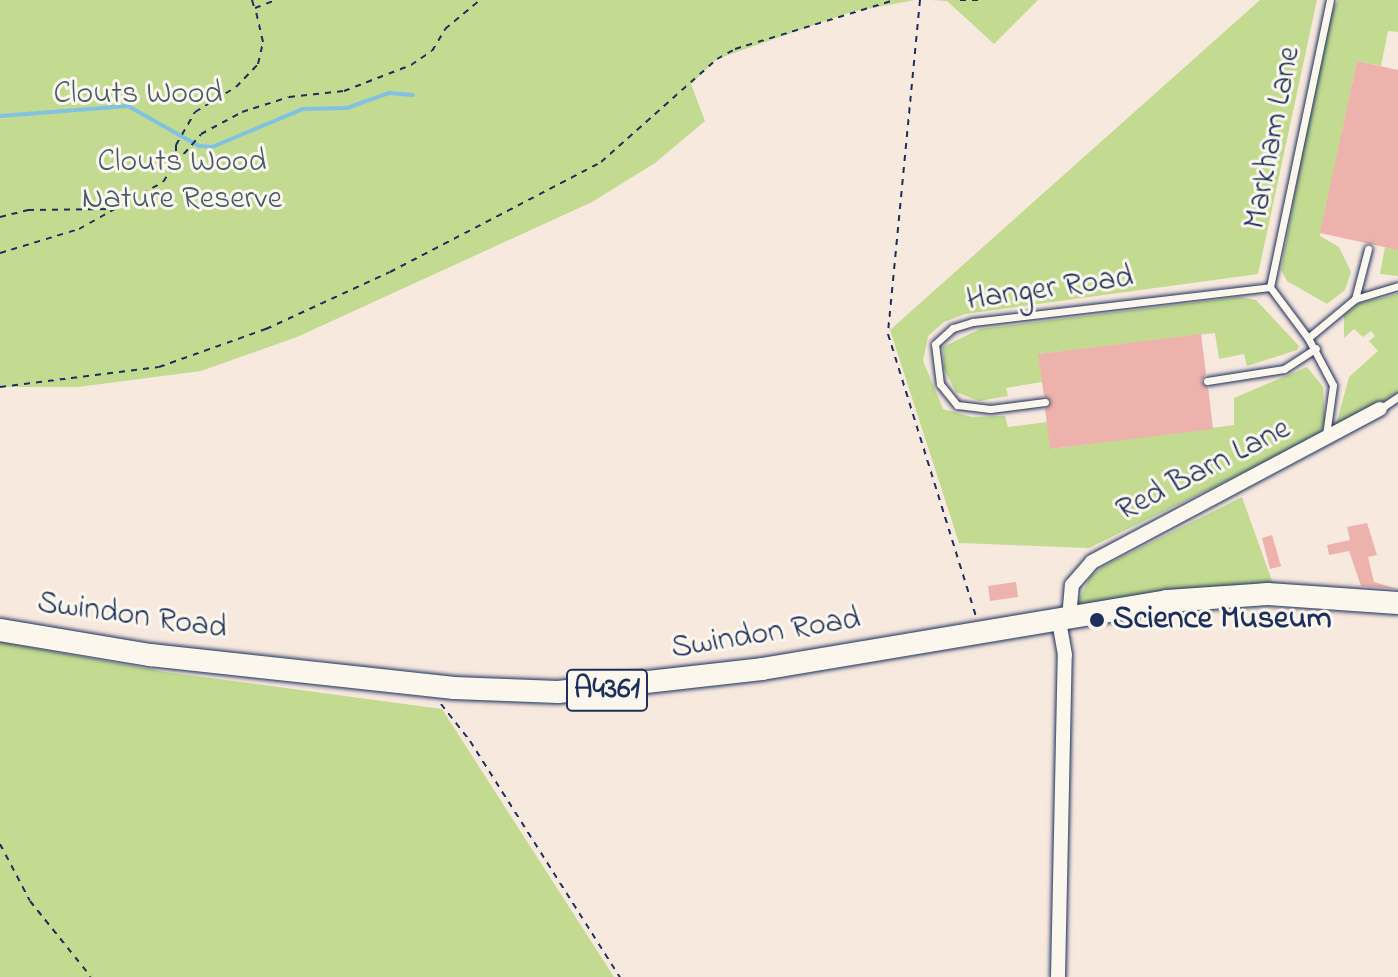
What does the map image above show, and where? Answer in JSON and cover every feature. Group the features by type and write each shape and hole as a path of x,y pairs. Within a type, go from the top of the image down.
{"main road":[{"name":"Swindon Road","path":"0,630 150,655 441,687 608,690 1217,596 1326,595 1398,603"}],"street":[{"name":"Red Barn Lane","path":"1058,977 1064,619 1072,585 1092,562 1380,409"}],"lane":[{"name":"Markham Lane","path":"1270,287 1330,0"},
{"path":"1355,299 1368,249"},
{"path":"1308,338 1355,299 1398,286"},
{"path":"1270,287 1316,348 1333,385 1324,441"},
{"name":"Hanger Road","path":"1045,402 990,409 957,405 940,384 935,344 953,328 973,322 1270,287"},
{"path":"1207,381 1284,369 1316,348"},
{"name":"Red Barn Lane","path":"1380,409 1398,397"}],"path":[{"path":"176,163 176,145 195,112 236,87 258,64 263,42 252,0"},
{"path":"255,8 276,0"},
{"path":"0,253 49,241 163,182 196,138 248,110 289,97 344,91 411,65 432,51 445,29 480,0"},
{"path":"0,387 159,367 266,329 390,272 601,162 717,59 735,49 894,0"},
{"path":"920,0 888,334 979,623"},
{"path":"960,0 979,0"},
{"path":"0,217 28,210 115,209"},
{"path":"441,687 443,709 470,741 620,977"},
{"path":"0,844 30,901 91,977"}],"green space":[{"name":"Clouts Wood Nature Reserve","path":"0,0 915,0 851,12 717,59 691,84 705,121 655,163 592,202 297,337 201,371 78,387 0,387"},
{"path":"931,0 1038,0 994,44 947,1"},
{"path":"1260,0 1317,0 1258,274 965,314 944,322 928,336 923,361 943,409 972,417 1005,416 1008,427 1047,422 1051,449 1234,425 1234,398 1307,367 1323,387 1325,423 1318,436 1089,548 959,543 890,330"},
{"path":"1338,0 1398,0 1398,32 1388,31 1381,66 1357,61 1320,236 1339,247 1351,272 1345,290 1327,304 1287,281 1281,270 1326,23"},
{"path":"1385,247 1398,250 1398,276 1380,274"},
{"path":"1398,294 1398,393 1335,429 1349,377 1378,351 1369,341 1375,336 1371,331 1363,337 1354,329 1344,338 1344,315 1360,303"},
{"path":"1240,297 1256,300 1299,346 1297,350 1247,366 1244,354 1219,359 1215,333 1039,354 1042,382 1006,388 1008,396 979,401 956,392 944,369 943,347 980,329"},
{"path":"1242,497 1272,581 1292,587 1084,607 1078,602 1090,577 1104,566"},
{"path":"0,642 166,672 442,709 614,977 0,977"}],"building":[{"path":"1357,61 1398,70 1398,250 1320,233"},
{"path":"1201,334 1206,374 1201,381 1208,387 1213,429 1050,449 1045,409 1051,402 1044,396 1038,354"},
{"path":"1367,523 1377,555 1368,557 1374,582 1398,589 1361,586 1349,551 1329,555 1327,545 1350,540 1347,527"},
{"path":"1272,535 1281,566 1270,569 1262,538"},
{"path":"1016,582 1018,597 990,601 988,586"}],"waterway":[{"path":"0,116 128,106 199,146 212,147 303,109 347,108 389,93 413,95"}],"place":[{"name":"Science Museum","path":"1097,620"}],"park label":[{"name":"Clouts Wood","path":"138,95"}]}
